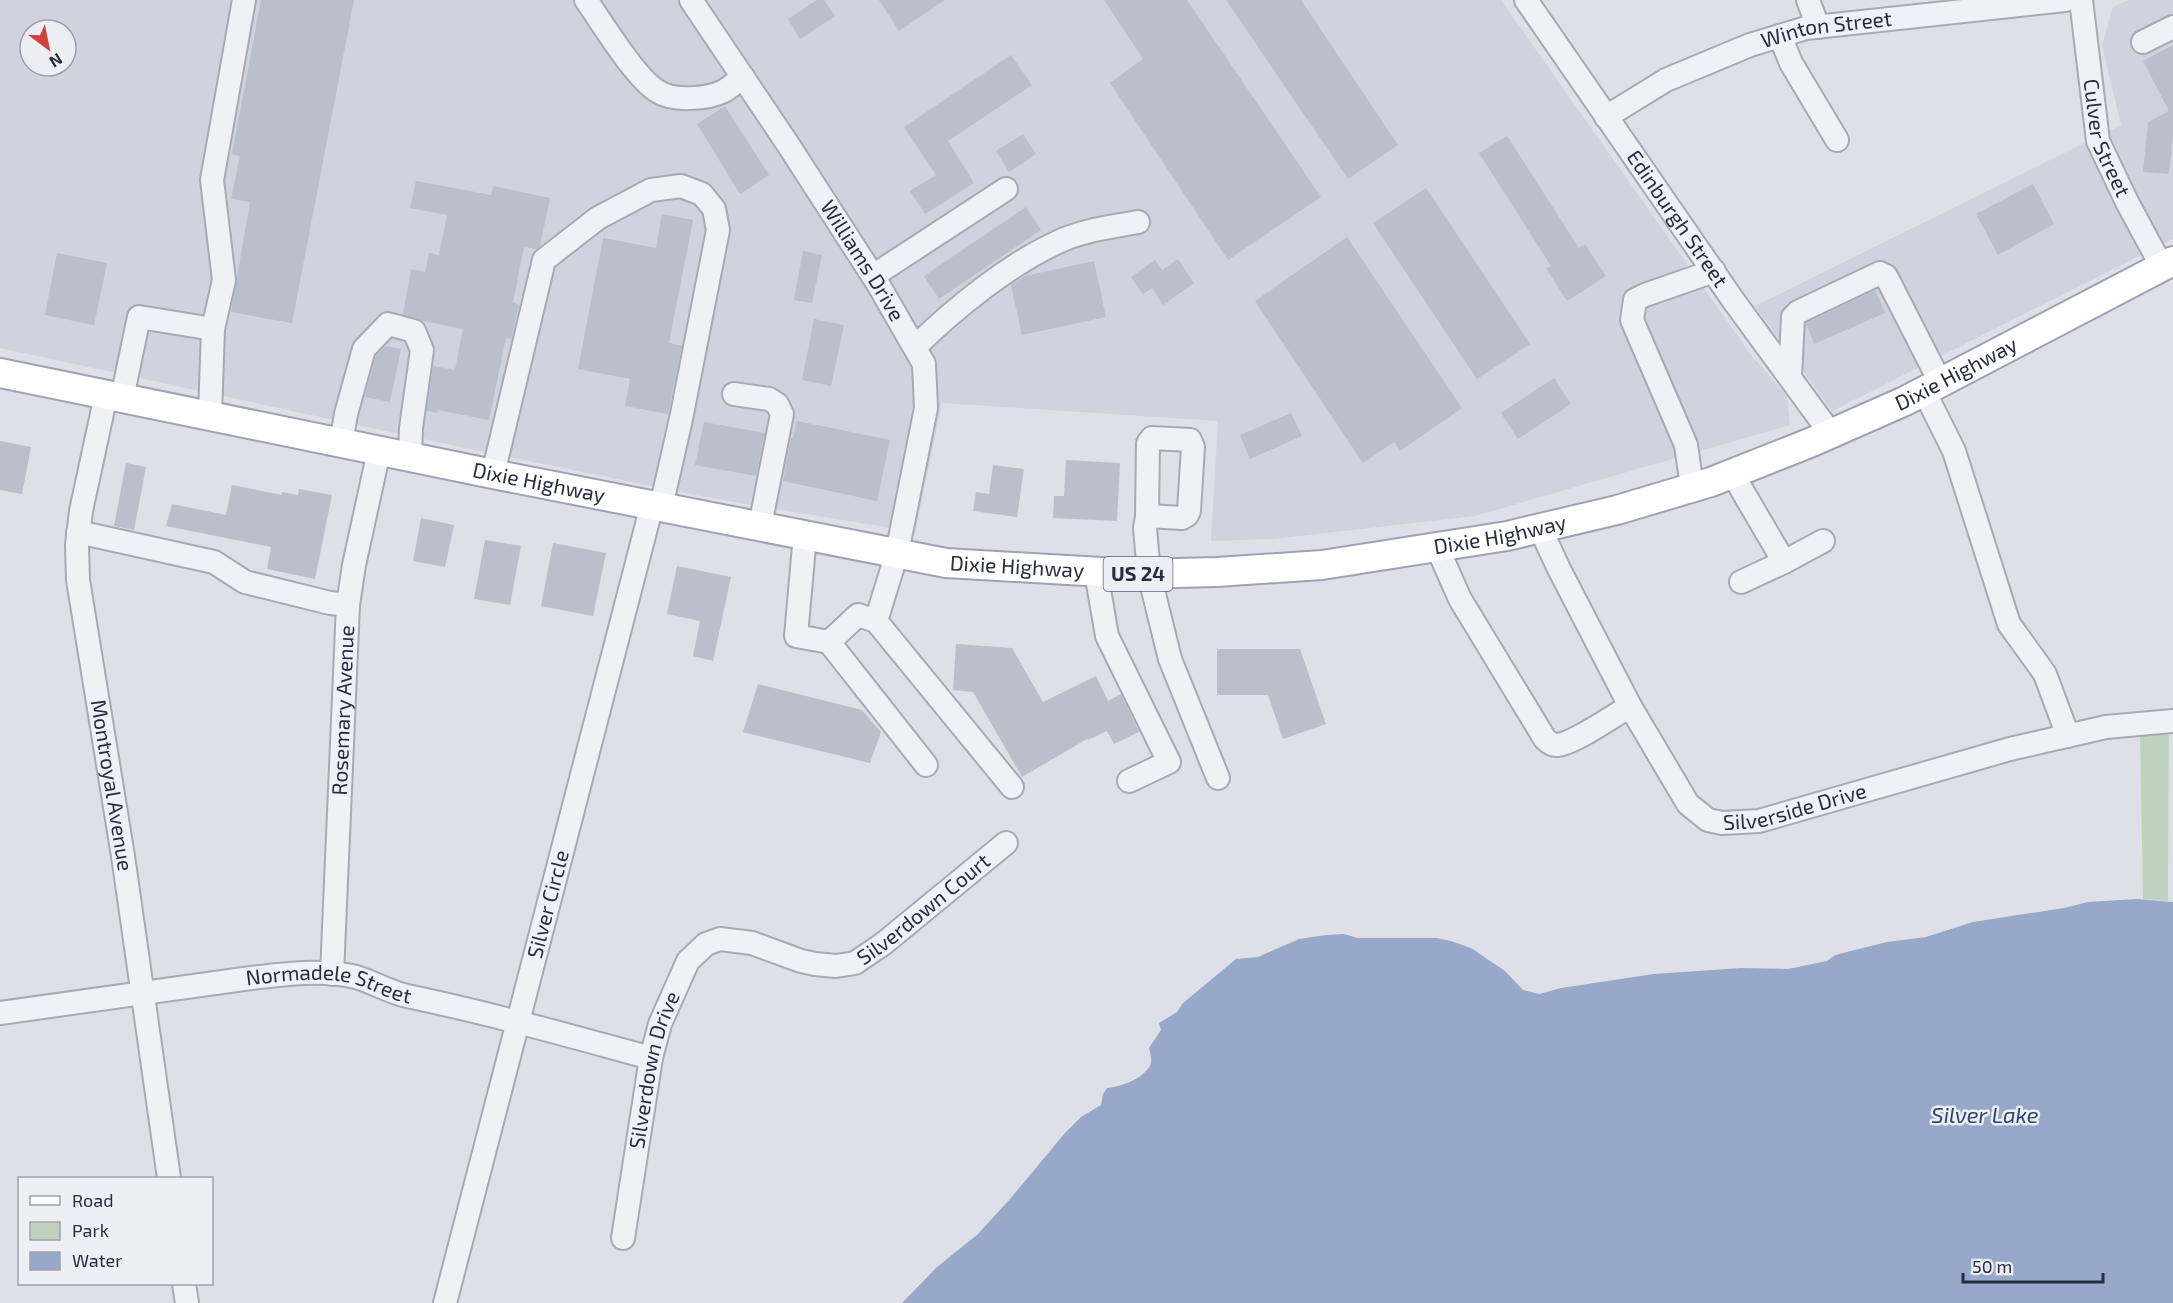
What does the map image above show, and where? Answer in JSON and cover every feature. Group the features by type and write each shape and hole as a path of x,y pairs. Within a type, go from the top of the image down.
{"main road":[{"name":"Dixie Highway","path":"0,373 493,474 946,563 1149,574 1322,565 1507,536 1617,510 1692,488 1831,434 1932,387 2167,264"}],"street":[{"path":"210,416 213,329 224,280 212,180 244,0"},
{"path":"586,0 639,74 658,92 681,98 704,98 725,91 743,77"},
{"name":"Williams Drive","path":"691,0 873,276 924,364 926,408 897,553 876,621"},
{"name":"Edinburgh Street","path":"1526,0 1714,271 1831,434"},
{"path":"1808,0 1818,27"},
{"name":"Winton Street","path":"1606,117 1666,80 1750,45 1806,28 2065,0"},
{"name":"Culver Street","path":"2081,0 2098,141 2167,264"},
{"path":"2143,42 2173,27"},
{"path":"1780,36 1791,63 1837,140"},
{"name":"Silver Circle","path":"445,1303 518,1022 681,419 718,230 714,208 702,194 681,186 651,190 598,218 544,260 493,474"},
{"path":"873,276 1006,189"},
{"path":"915,347 939,323 1017,264 1060,241 1138,222"},
{"path":"1692,488 1686,445 1639,340 1632,320 1633,307 1635,300 1645,295 1714,271"},
{"path":"1790,377 1793,317 1798,312 1880,273 1886,276 1932,387 2009,624 2044,674 2068,736"},
{"name":"Montroyal Avenue","path":"169,1177 111,774 78,580 77,545 91,462 139,317 213,329"},
{"path":"341,443 346,414 364,349 388,324 414,331 422,350 412,417 410,457"},
{"path":"734,394 769,399 777,404 782,414 760,526"},
{"name":"Rosemary Avenue","path":"332,974 348,605 354,565 379,450"},
{"path":"1732,473 1784,562"},
{"path":"1147,516 1145,528 1149,574 1170,659 1218,778"},
{"name":"Silverside Drive","path":"1540,528 1630,706 1688,804 1708,820 1722,823 1758,821 1988,755 2106,727 2173,721"},
{"path":"78,532 214,562 245,582 330,603 348,605"},
{"path":"805,535 796,636 829,642 926,765"},
{"path":"1741,582 1823,541"},
{"path":"1437,547 1460,599 1550,744 1569,742 1630,706"},
{"path":"1096,572 1107,636 1169,762 1129,781"},
{"path":"829,642 858,615 876,621 1012,787"},
{"name":"Silverdown Court","path":"734,941 752,943 815,964 836,966 855,963 883,944 1006,843"},
{"name":"Silverdown Drive","path":"623,1238 651,1058 660,1024 688,961 705,944 720,939 734,941"},
{"name":"Normadele Street","path":"0,1014 291,974 332,974 355,977 399,994 518,1022 651,1058"},
{"path":"184,1285 187,1303"}],"shaded area":[{"path":"0,0 1501,0 1751,355 1787,396 1790,425 1475,516 1273,539 1211,541 1218,421 942,403 915,532 710,498 0,348"},
{"path":"2129,0 2173,0 2173,239 1832,411 1755,306 2121,125 2102,45 2113,7"}],"green space":[{"path":"2169,731 2168,901 2143,899 2140,734"}],"water":[{"name":"Silver Lake","path":"2137,899 2173,902 2173,1303 902,1303 937,1267 978,1234 1081,1117 1101,1105 1107,1088 1126,1084 1144,1073 1151,1063 1149,1048 1161,1030 1159,1023 1177,1012 1183,1003 1236,959 1258,957 1299,939 1326,935 1344,934 1358,938 1437,938 1471,948 1505,971 1523,990 1539,994 1561,988 1654,974 1741,968 1788,969 1827,961 1835,955 1887,942 1926,937 1973,922 2088,902"}],"building":[{"path":"261,0 354,0 292,323 231,312 250,202 231,199 240,156 232,154"},
{"path":"817,0 824,0 835,16 800,39 788,19"},
{"path":"879,0 945,0 899,31"},
{"path":"1104,0 1187,0 1321,197 1228,260 1110,83 1143,59"},
{"path":"1226,0 1301,0 1398,145 1348,179"},
{"path":"2173,45 2173,135 2169,174 2143,172 2148,122 2169,111 2143,61"},
{"path":"1011,55 1032,85 948,141 974,183 925,214 910,191 936,175 904,127"},
{"path":"725,106 769,175 740,194 697,124"},
{"path":"1023,134 1036,154 1009,172 996,151"},
{"path":"1507,136 1579,248 1585,244 1606,276 1567,301 1546,268 1551,266 1479,153"},
{"path":"416,181 491,195 493,186 550,198 540,246 536,249 524,247 513,302 519,305 511,339 506,338 489,420 438,410 437,413 427,411 433,366 455,370 463,329 423,321 403,314 411,269 425,272 429,253 439,255 447,215 410,208"},
{"path":"2033,184 2054,224 1998,255 1976,214"},
{"path":"1426,188 1530,344 1477,379 1373,223"},
{"path":"1026,207 1041,230 939,299 924,276"},
{"path":"662,214 693,220 669,343 682,346 668,414 625,406 630,379 578,369 603,238 656,248"},
{"path":"1347,237 1462,408 1400,451 1394,442 1363,463 1255,301"},
{"path":"803,251 822,255 812,303 794,300"},
{"path":"57,253 107,263 94,325 45,315"},
{"path":"1178,259 1194,283 1163,305 1152,288 1143,294 1131,277 1155,260 1162,270"},
{"path":"1094,261 1106,317 1022,335 1011,285 1025,276"},
{"path":"1875,290 1885,313 1814,344 1806,323"},
{"path":"814,319 844,325 831,386 802,380"},
{"path":"386,346 401,349 390,402 365,397 376,356"},
{"path":"1554,378 1571,404 1518,439 1501,413"},
{"path":"1291,413 1302,436 1250,459 1240,435"},
{"path":"797,421 890,440 877,501 783,481 791,438 793,438"},
{"path":"704,422 765,433 756,476 695,465"},
{"path":"0,441 31,447 22,494 0,490"},
{"path":"1066,460 1120,463 1117,521 1053,518 1054,496 1064,496"},
{"path":"126,463 146,467 134,530 114,526"},
{"path":"993,465 1024,469 1017,517 973,511 976,492 989,494"},
{"path":"232,485 282,495 282,492 298,495 299,489 332,495 315,579 267,569 271,547 166,526 172,504 226,515"},
{"path":"421,518 454,525 445,567 413,561"},
{"path":"485,540 521,546 510,605 474,599"},
{"path":"553,543 606,553 593,616 541,606"},
{"path":"677,566 731,577 713,661 693,656 700,621 667,614"},
{"path":"956,644 1012,648 1043,702 1096,676 1108,701 1121,694 1139,732 1114,744 1107,731 1087,739 1022,777 973,692 953,690"},
{"path":"1217,649 1300,649 1326,724 1283,739 1268,695 1217,695"},
{"path":"758,684 862,710 881,732 870,763 743,732"}]}
